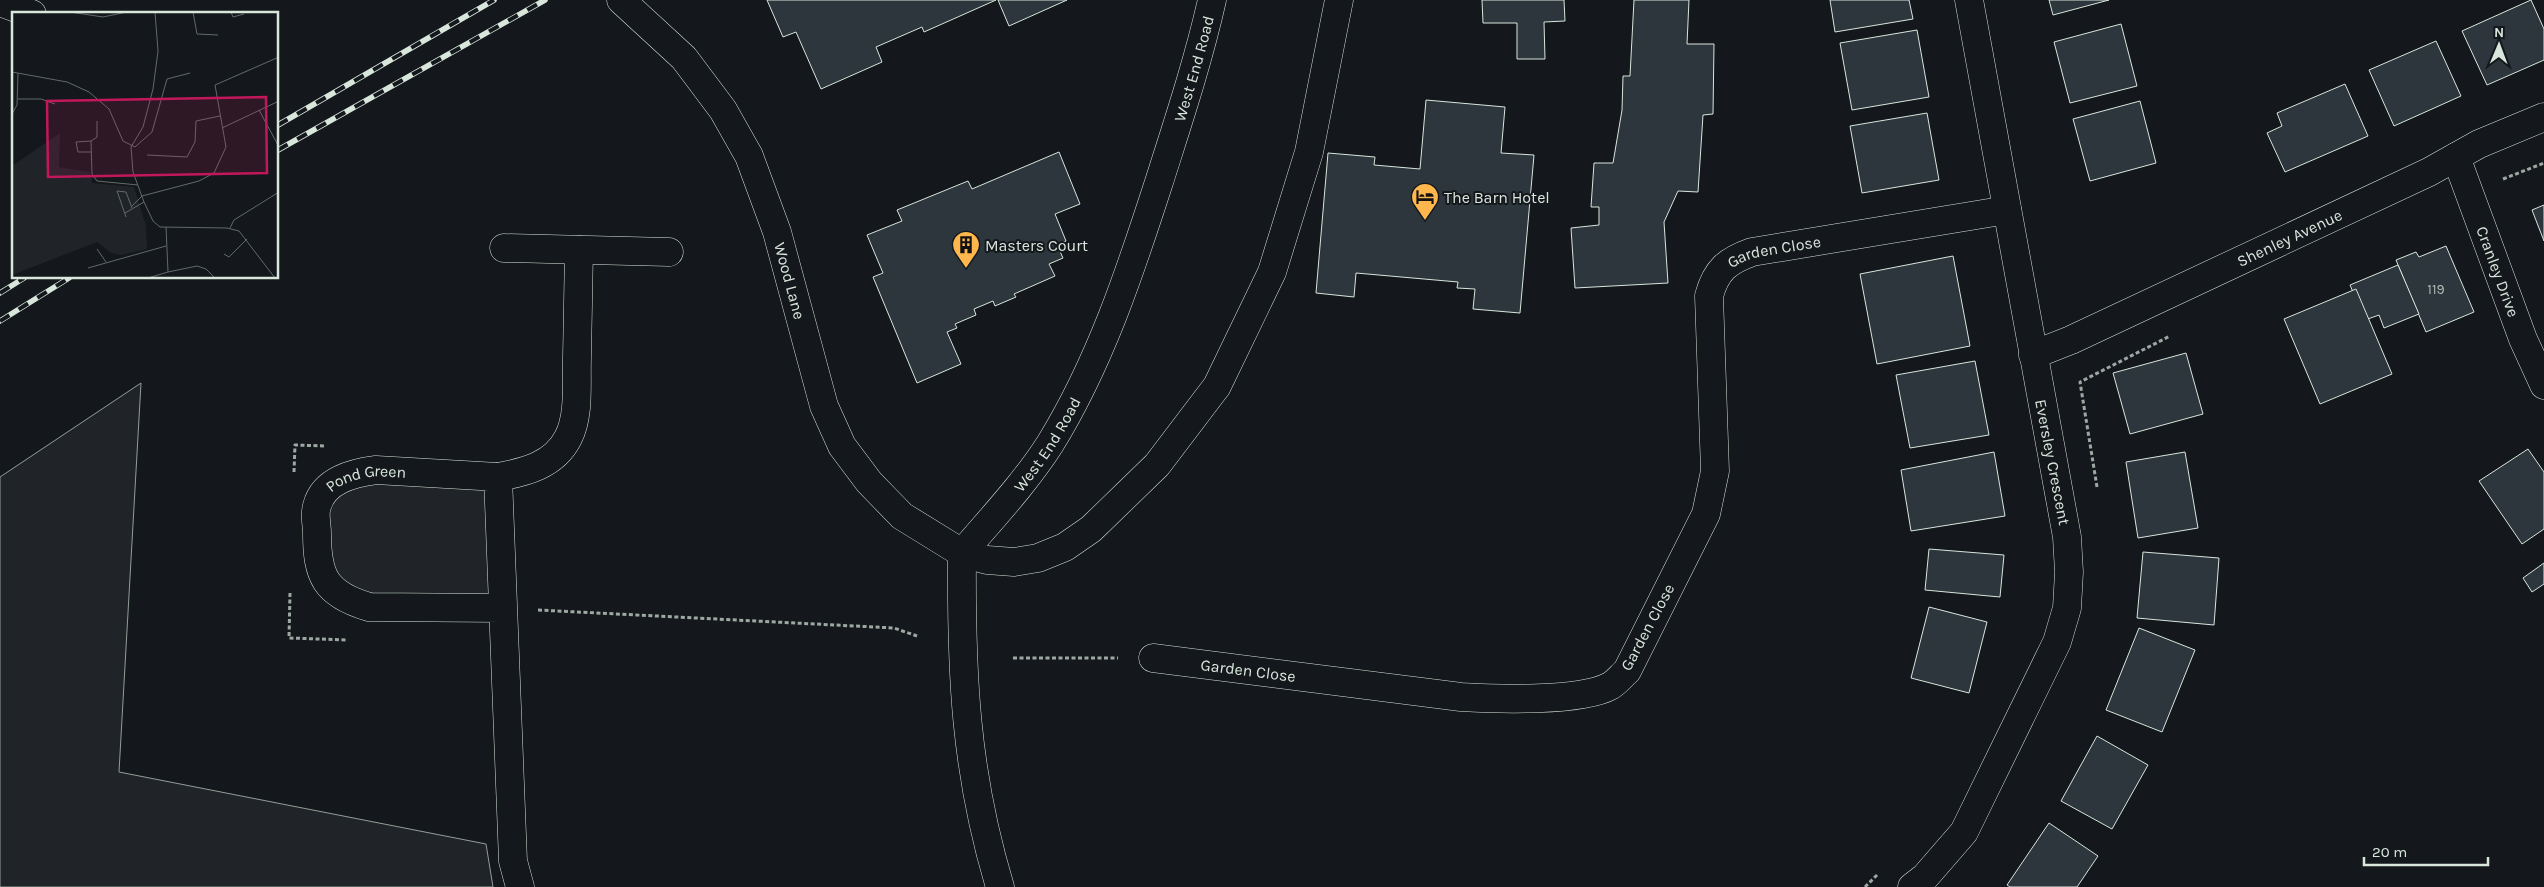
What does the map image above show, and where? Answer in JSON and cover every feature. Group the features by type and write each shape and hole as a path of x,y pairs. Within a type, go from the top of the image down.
{"street":[{"name":"Wood Lane","path":"621,0 642,17 684,58 723,110 749,156 777,232 824,406 842,446 869,482 902,516 962,553 987,560 1014,562 1038,558 1064,547 1092,529 1157,465 1217,386 1272,272 1309,152 1339,0"},
{"name":"West End Road","path":"962,553 1016,490 1049,444 1085,380 1108,329 1181,115 1212,0"},
{"name":"Eversley Crescent","path":"1912,887 1925,877 1964,832 2058,642 2067,608 2070,572 2067,536 1969,0"},
{"path":"0,2 27,12"},
{"name":"Shenley Avenue","path":"2033,355 2071,340 2456,157 2479,144 2544,117"},
{"name":"Cranley Drive","path":"2456,157 2523,338 2544,385"},
{"name":"Garden Close","path":"1153,658 1461,698 1510,700 1585,694 1610,686 1627,671 1706,514 1715,471 1708,296 1713,280 1722,268 1735,258 1752,252 2007,210"},
{"path":"504,248 669,252"},
{"name":"Pond Green","path":"501,608 368,607 349,601 334,589 322,575 316,560 317,506 326,491 339,479 357,472 376,470 498,477 526,472 543,464 558,452 569,437 576,409 579,250"},
{"path":"498,477 501,608 513,861 520,887"},
{"path":"962,553 961,637 967,734 975,788 988,846 1000,887"}],"path":[{"path":"2469,190 2544,163"},
{"path":"2097,491 2080,382 2176,333"},
{"path":"501,608 894,628 918,636"},
{"path":"1013,658 1153,658"},
{"path":"1865,887 1885,868"}],"shaded area":[{"path":"141,383 119,772 486,844 493,887 0,887 0,477"},
{"path":"498,477 501,608 334,589 317,506 339,479"}],"building":[{"path":"767,0 996,0 924,32 922,27 876,47 882,62 821,89 796,32 783,37"},
{"path":"998,0 1067,0 1009,26"},
{"path":"1482,0 1564,0 1565,21 1544,22 1545,59 1517,59 1517,23 1483,23"},
{"path":"1634,0 1689,0 1687,44 1714,44 1713,114 1703,115 1698,192 1678,191 1664,222 1668,283 1575,288 1571,228 1599,225 1599,207 1591,207 1594,163 1613,163 1622,110 1623,76 1630,76"},
{"path":"1830,0 1909,0 1913,19 1835,32"},
{"path":"2049,0 2109,0 2053,15"},
{"path":"2531,0 2544,29 2544,60 2487,85 2462,31"},
{"path":"2121,24 2137,86 2070,103 2054,42"},
{"path":"1917,30 1929,97 1852,110 1840,43"},
{"path":"2436,41 2461,96 2394,126 2369,70"},
{"path":"2345,84 2368,136 2285,172 2267,133 2282,126 2277,113"},
{"name":"The Barn Hotel","path":"1426,100 1505,107 1501,153 1534,155 1520,313 1473,309 1475,289 1457,288 1458,282 1356,273 1354,297 1316,293 1328,153 1375,157 1374,165 1420,169"},
{"path":"2140,101 2156,163 2090,181 2073,119"},
{"path":"1927,113 1939,180 1862,193 1850,126"},
{"name":"Masters Court","path":"1059,152 1080,204 1055,214 1066,241 1057,245 1063,258 1049,264 1055,276 1014,294 1016,297 995,306 993,301 974,309 976,315 955,324 957,328 947,332 961,364 917,383 873,277 883,273 867,235 902,221 897,210 968,181 972,189"},
{"path":"2544,205 2544,241 2532,210"},
{"path":"2446,246 2474,312 2426,332 2396,260 2416,252 2419,257"},
{"path":"1953,256 1970,346 1877,364 1860,274"},
{"path":"2398,265 2419,314 2384,328 2379,315 2365,320 2350,285"},
{"path":"2356,289 2392,374 2320,404 2284,319"},
{"path":"2186,353 2203,414 2130,434 2113,373"},
{"path":"1975,361 1989,435 1910,448 1896,375"},
{"path":"2528,449 2544,472 2544,529 2522,544 2479,481"},
{"path":"1994,452 2005,516 1911,531 1901,470"},
{"path":"2185,452 2198,528 2138,538 2126,462"},
{"path":"1929,549 2004,555 2000,597 1925,590"},
{"path":"2143,552 2219,558 2214,625 2137,618"},
{"path":"2544,563 2544,584 2532,592 2523,578"},
{"path":"1929,607 1987,622 1969,693 1911,678"},
{"path":"2139,628 2195,650 2162,732 2106,710"},
{"path":"2097,736 2148,765 2112,829 2061,801"},
{"path":"2049,823 2098,856 2077,887 2010,887 2007,885"}],"railway":[{"path":"279,124 494,0"},
{"path":"279,149 545,0"},
{"path":"0,293 22,279"},
{"path":"0,321 67,279"}],"place":[{"name":"The Barn Hotel","path":"1425,221"},
{"name":"Masters Court","path":"966,269"}]}
